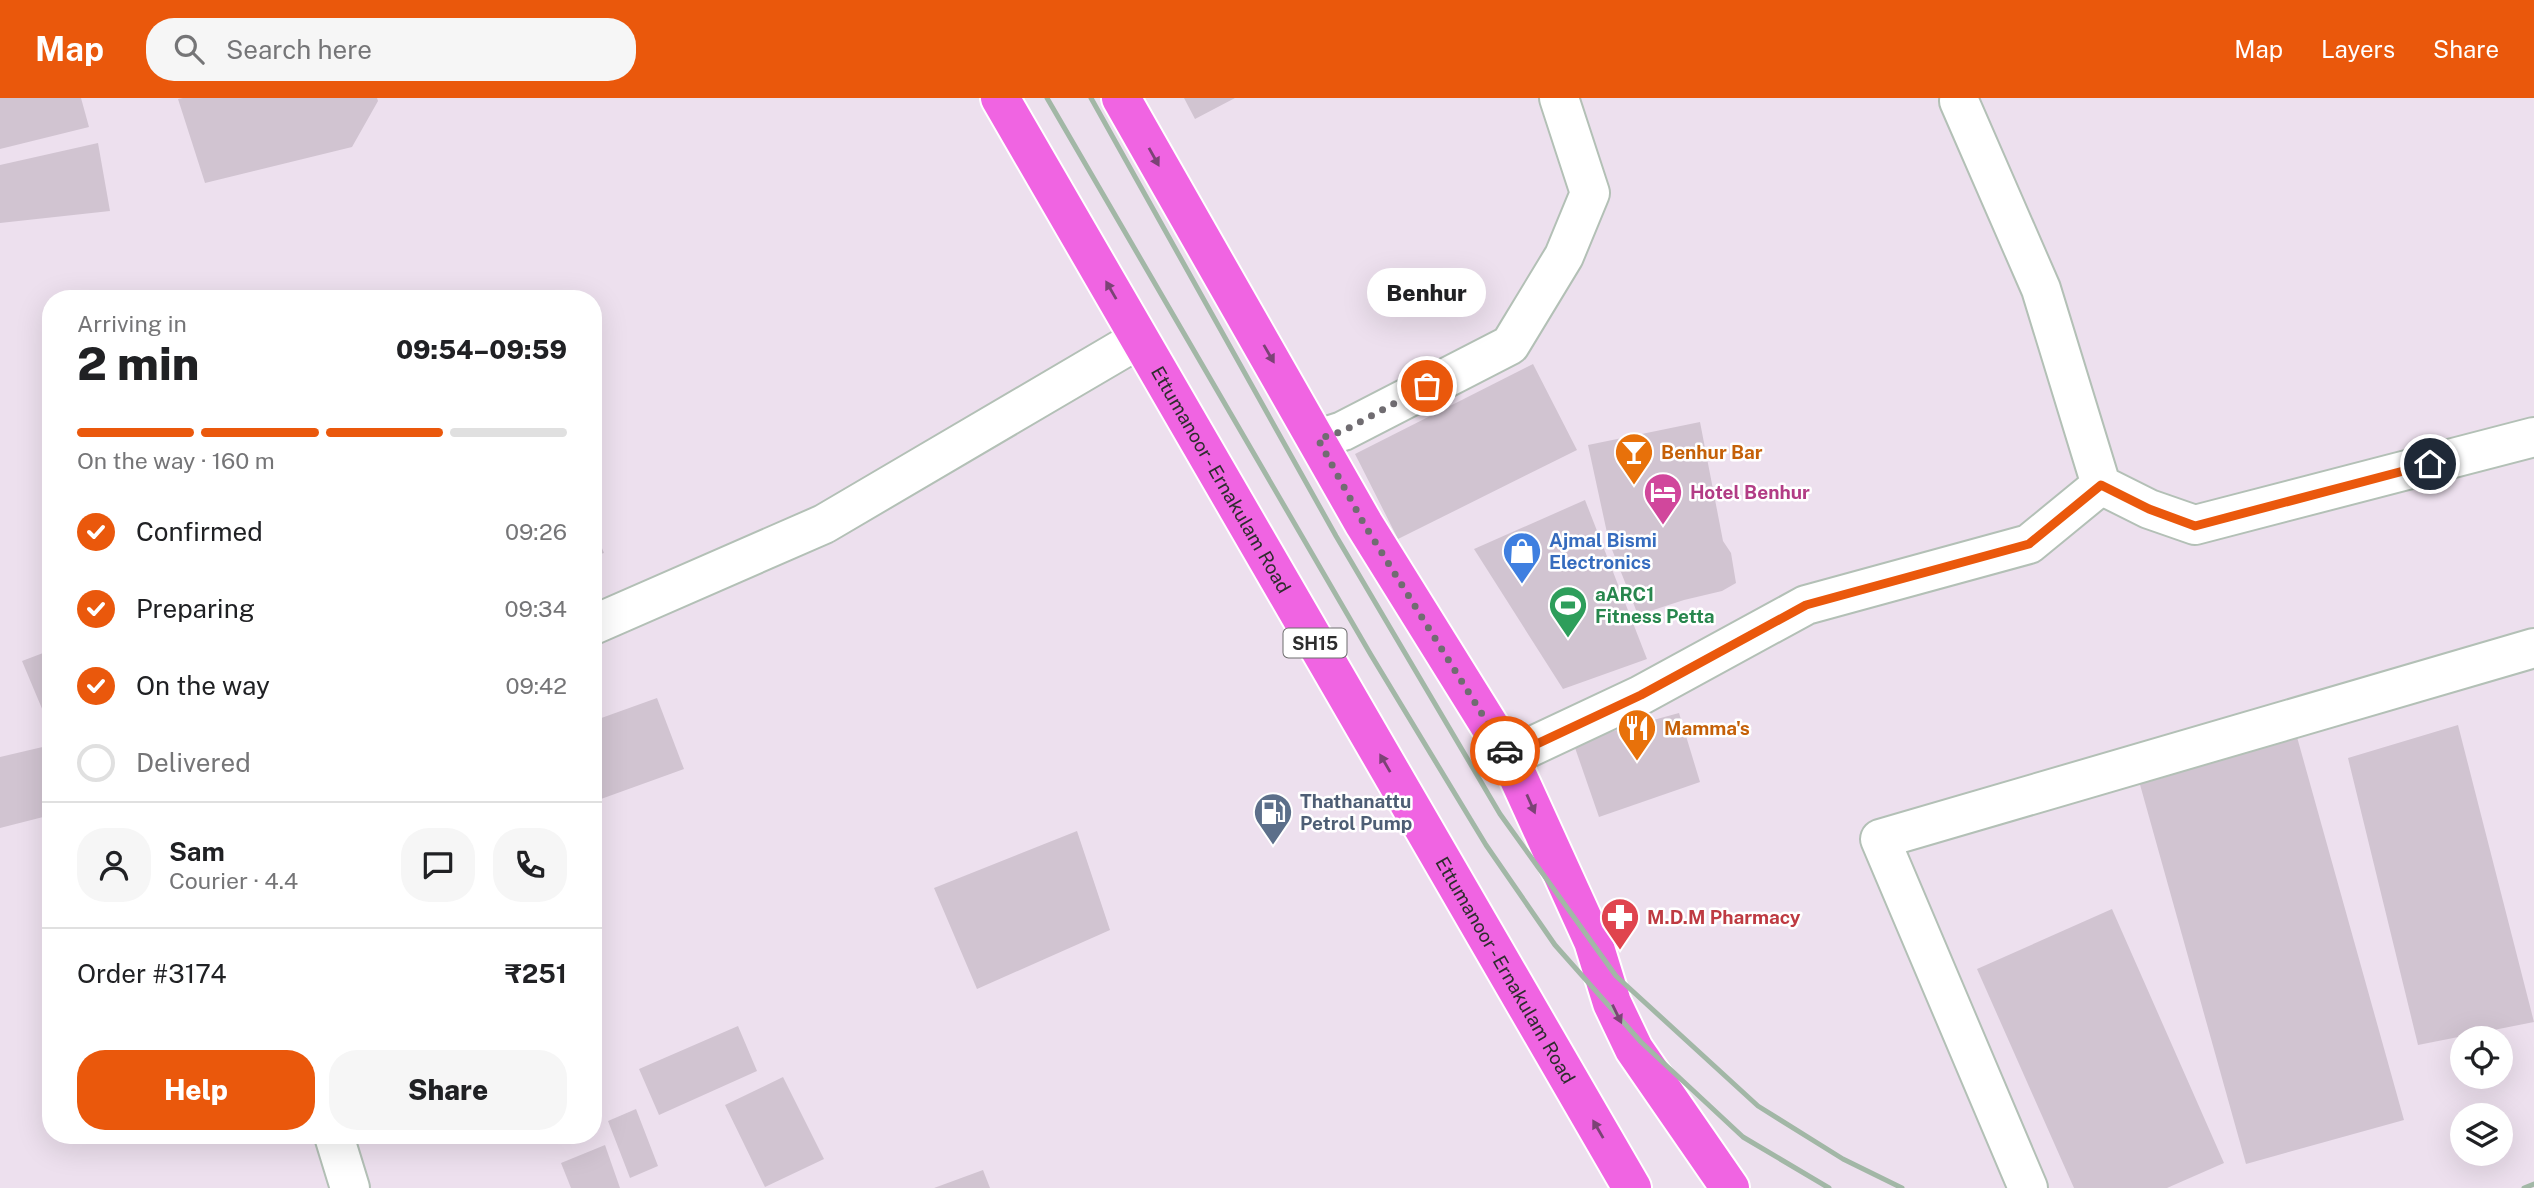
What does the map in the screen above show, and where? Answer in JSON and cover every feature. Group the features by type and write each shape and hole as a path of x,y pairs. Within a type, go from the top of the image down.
{"main road":[{"name":"Ettumanoor - Ernakulam Road","path":"1000,98 1632,1188"},
{"path":"1121,98 1318,439 1364,524 1509,757 1593,941 1612,1003 1634,1049 1730,1188"}],"street":[{"path":"1318,439 1343,431 1510,345 1564,256 1590,193 1559,98"},
{"path":"1959,101 2041,289 2101,485 2149,509 2195,526 2534,437"},
{"path":"602,621 824,524 1139,339"},
{"path":"1509,757 1641,695 1806,605 2029,544 2101,485"},
{"path":"2028,1188 1880,839 2534,648"},
{"path":"336,1144 350,1188"}],"building":[{"path":"0,98 81,98 89,127 0,149"},
{"path":"377,98 378,101 352,147 205,183 178,99"},
{"path":"1184,98 1235,98 1195,119"},
{"path":"98,143 110,211 0,223 0,165"},
{"path":"1533,364 1577,450 1398,539 1355,454"},
{"name":"Hotel Benhur","path":"1700,422 1723,541 1731,553 1736,583 1722,591 1638,615 1609,542 1588,445"},
{"path":"1585,500 1647,659 1563,689 1474,549"},
{"path":"42,653 42,709 22,661"},
{"path":"657,698 684,769 602,799 602,718"},
{"name":"Mamma's","path":"1679,713 1700,782 1599,817 1573,742"},
{"path":"2458,725 2534,1022 2513,1026 2450,1026 2450,1039 2418,1045 2348,758"},
{"path":"2297,737 2404,1120 2246,1164 2139,781"},
{"path":"42,747 42,817 0,828 0,757"},
{"path":"1077,831 1110,930 977,989 934,888"},
{"path":"2112,909 2224,1163 2167,1188 2074,1188 1977,969"},
{"path":"738,1026 757,1071 659,1115 639,1069"},
{"path":"783,1077 824,1159 765,1187 725,1105"},
{"path":"636,1109 658,1166 630,1178 608,1121"},
{"path":"605,1145 620,1188 571,1188 561,1163"},
{"path":"983,1170 990,1188 934,1188"}],"railway":[{"path":"1047,98 1371,655 1486,845 1555,945 1641,1042 1743,1137 1829,1188"},
{"path":"1091,98 1336,536 1500,814 1616,976 1758,1106 1843,1159 1902,1188"},
{"path":"2524,1188 2534,1184"}],"way so far":[{"path":"1427,386 1343,431 1318,439 1364,524 1505,751"}],"place":[{"name":"Benhur","path":"1427,386"},
{"name":"Benhur Bar","path":"1634,486"},
{"name":"Hotel Benhur","path":"1663,526"},
{"name":"Ajmal Bismi Electronics","path":"1522,585"},
{"name":"aARC1 Fitness Petta","path":"1568,639"},
{"name":"Mamma's","path":"1637,762"},
{"name":"Thathanattu Petrol Pump","path":"1273,846"},
{"name":"M.D.M Pharmacy","path":"1620,951"}],"route":[{"path":"1505,751 1509,757 1641,695 1806,605 2029,544 2101,485 2149,509 2195,526 2430,464"}]}
